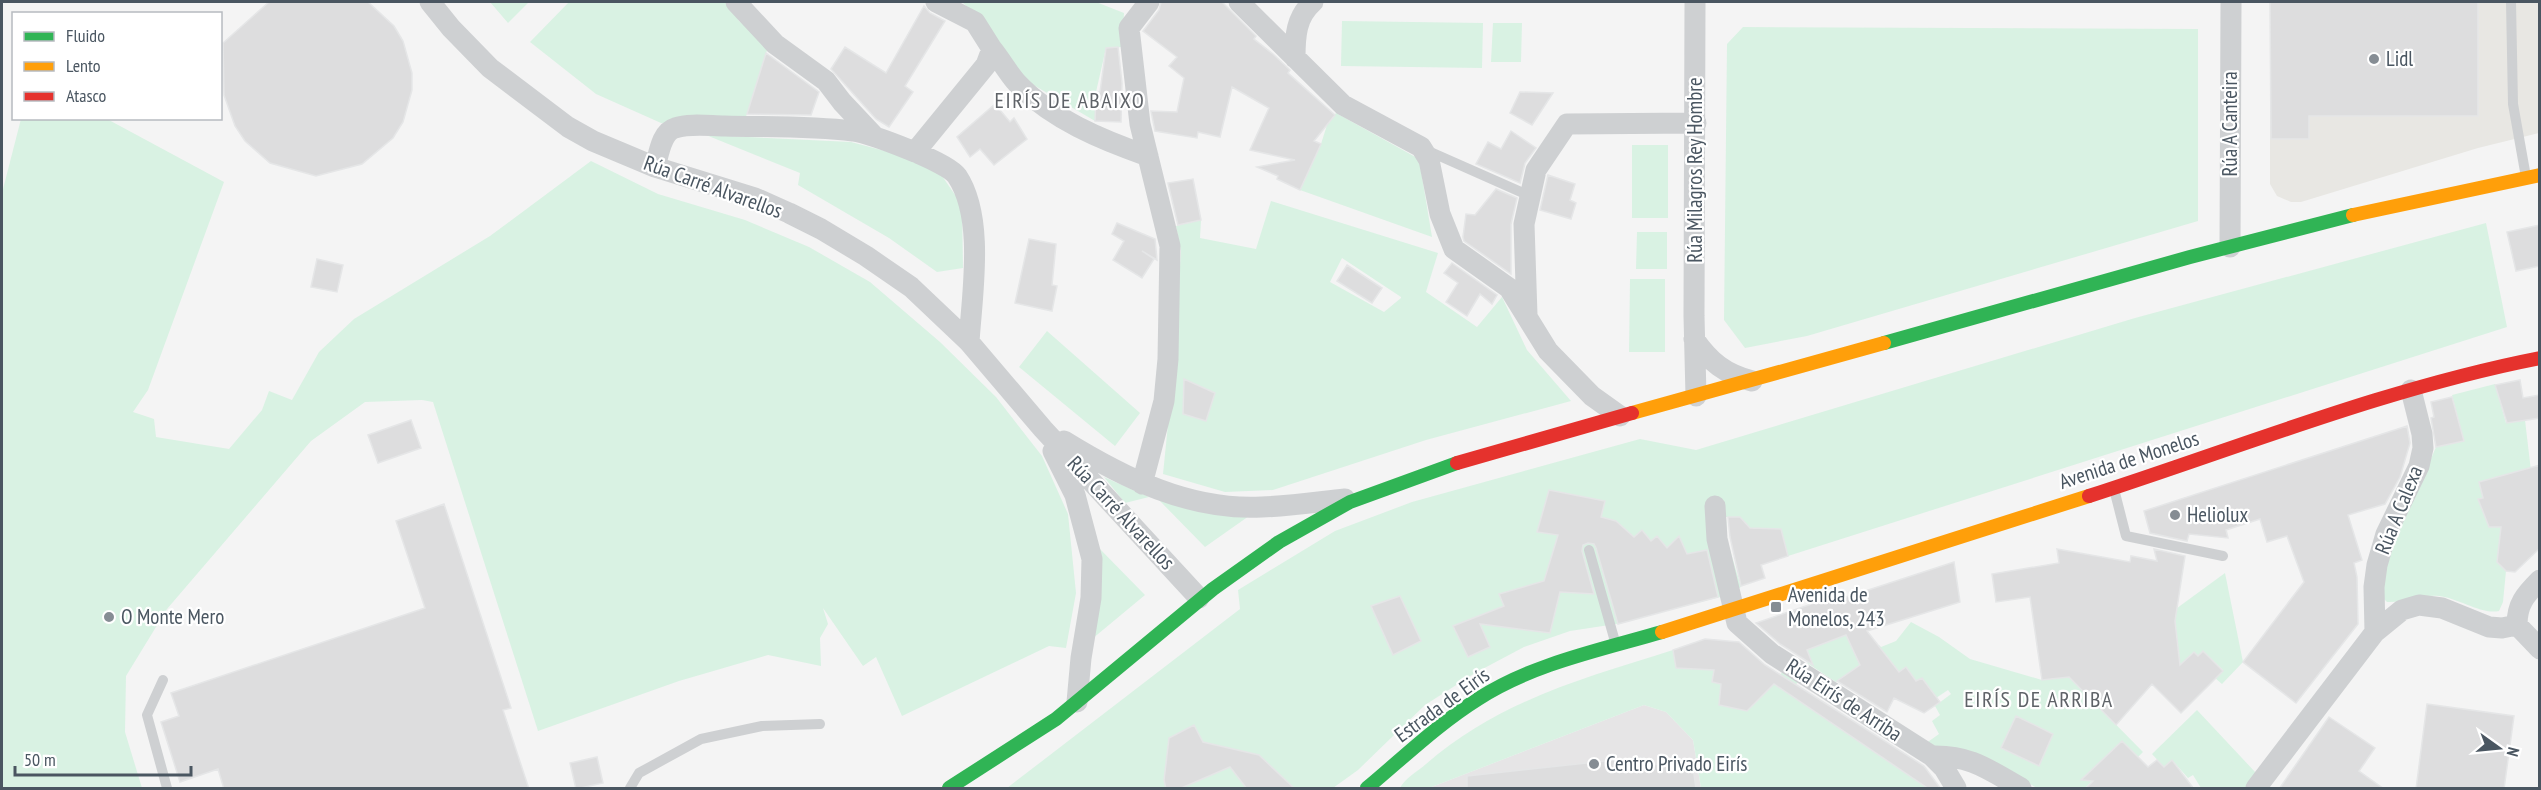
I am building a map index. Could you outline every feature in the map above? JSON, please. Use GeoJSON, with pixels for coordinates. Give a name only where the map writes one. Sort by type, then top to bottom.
{"type":"FeatureCollection","features":[{"type":"Feature","properties":{"kind":"street","name":"Rúa Carré Alvarellos"},"geometry":{"type":"LineString","coordinates":[[430,2],[451,28],[490,68],[540,108],[593,141],[655,167],[755,198],[821,229],[911,287],[969,342],[1042,429],[1199,598]]}},
{"type":"Feature","properties":{"kind":"street"},"geometry":{"type":"LineString","coordinates":[[736,2],[775,44],[826,81],[842,102],[877,139]]}},
{"type":"Feature","properties":{"kind":"street"},"geometry":{"type":"LineString","coordinates":[[936,2],[975,22],[1017,82],[1040,103],[1082,129],[1148,156]]}},
{"type":"Feature","properties":{"kind":"street"},"geometry":{"type":"LineString","coordinates":[[1142,484],[1164,401],[1168,359],[1170,246],[1140,124],[1129,27],[1149,2]]}},
{"type":"Feature","properties":{"kind":"street"},"geometry":{"type":"LineString","coordinates":[[1239,2],[1342,105],[1420,147],[1429,160],[1440,214],[1454,249],[1509,288],[1548,351],[1592,396],[1620,416]]}},
{"type":"Feature","properties":{"kind":"street"},"geometry":{"type":"LineString","coordinates":[[1295,58],[1295,37],[1299,18],[1313,2]]}},
{"type":"Feature","properties":{"kind":"street","name":"Rúa Milagros Rey Hombre"},"geometry":{"type":"LineString","coordinates":[[1695,2],[1694,339],[1696,396]]}},
{"type":"Feature","properties":{"kind":"street","name":"Rúa A Canteira"},"geometry":{"type":"LineString","coordinates":[[2230,247],[2231,2]]}},
{"type":"Feature","properties":{"kind":"street"},"geometry":{"type":"LineString","coordinates":[[915,152],[986,65],[992,49]]}},
{"type":"Feature","properties":{"kind":"street"},"geometry":{"type":"LineString","coordinates":[[1527,315],[1524,224],[1536,170],[1567,124],[1584,122],[1696,123]]}},
{"type":"Feature","properties":{"kind":"street"},"geometry":{"type":"LineString","coordinates":[[655,167],[666,134],[675,128],[696,126],[798,128],[855,132],[915,152],[956,174],[969,202],[974,238],[969,342]]}},
{"type":"Feature","properties":{"kind":"street"},"geometry":{"type":"LineString","coordinates":[[949,789],[1054,721],[1199,598],[1314,520],[1357,498],[1465,460],[2230,247],[2368,211],[2533,176]]}},
{"type":"Feature","properties":{"kind":"street"},"geometry":{"type":"LineString","coordinates":[[1694,339],[1705,356],[1720,368],[1735,376],[1753,381]]}},
{"type":"Feature","properties":{"kind":"street","name":"Avenida de Monelos"},"geometry":{"type":"LineString","coordinates":[[1734,610],[2411,390],[2504,365],[2540,358]]}},
{"type":"Feature","properties":{"kind":"street","name":"Rúa A Calexa"},"geometry":{"type":"LineString","coordinates":[[2375,632],[2374,587],[2377,565],[2386,534],[2419,466],[2423,448],[2422,434],[2411,390]]}},
{"type":"Feature","properties":{"kind":"street","name":"Rúa Carré Alvarellos"},"geometry":{"type":"LineString","coordinates":[[1042,429],[1103,465],[1142,484],[1203,502],[1261,507],[1357,498]]}},
{"type":"Feature","properties":{"kind":"street"},"geometry":{"type":"LineString","coordinates":[[1042,429],[1075,495],[1092,559],[1091,598],[1081,657],[1077,702]]}},
{"type":"Feature","properties":{"kind":"street"},"geometry":{"type":"LineString","coordinates":[[1715,506],[1718,539],[1734,610]]}},
{"type":"Feature","properties":{"kind":"street"},"geometry":{"type":"LineString","coordinates":[[2540,580],[2522,598],[2517,611],[2517,625],[2540,649]]}},
{"type":"Feature","properties":{"kind":"street"},"geometry":{"type":"LineString","coordinates":[[2256,789],[2375,632],[2402,610],[2419,605],[2442,608],[2489,627],[2502,628],[2517,625]]}},
{"type":"Feature","properties":{"kind":"street","name":"Estrada de Eirís"},"geometry":{"type":"LineString","coordinates":[[1367,789],[1445,723],[1478,699],[1515,680],[1617,645],[1734,610]]}},
{"type":"Feature","properties":{"kind":"street","name":"Rúa Eirís de Arriba"},"geometry":{"type":"LineString","coordinates":[[1734,610],[1737,622],[1772,654],[1932,756],[1944,768],[1956,789]]}},
{"type":"Feature","properties":{"kind":"street"},"geometry":{"type":"LineString","coordinates":[[1932,756],[1954,755],[1979,764],[2021,789]]}},
{"type":"Feature","properties":{"kind":"lane"},"geometry":{"type":"LineString","coordinates":[[2511,2],[2513,104],[2533,176]]}},
{"type":"Feature","properties":{"kind":"lane"},"geometry":{"type":"LineString","coordinates":[[1420,147],[1530,196]]}},
{"type":"Feature","properties":{"kind":"lane"},"geometry":{"type":"LineString","coordinates":[[2114,488],[2126,536],[2223,556]]}},
{"type":"Feature","properties":{"kind":"lane"},"geometry":{"type":"LineString","coordinates":[[1589,550],[1617,645]]}},
{"type":"Feature","properties":{"kind":"lane"},"geometry":{"type":"LineString","coordinates":[[163,680],[147,715],[167,789]]}},
{"type":"Feature","properties":{"kind":"lane"},"geometry":{"type":"LineString","coordinates":[[630,789],[639,773],[701,739],[762,726],[820,724]]}},
{"type":"Feature","properties":{"kind":"shaded area"},"geometry":{"type":"Polygon","coordinates":[[[2270,2],[2539,2],[2539,133],[2478,148],[2301,202],[2291,202],[2277,196],[2270,184],[2270,2]]]}},
{"type":"Feature","properties":{"kind":"shaded area","name":"Centro Privado Eirís"},"geometry":{"type":"Polygon","coordinates":[[[1644,705],[1666,712],[1693,740],[1701,788],[1429,788],[1644,705]]]}},
{"type":"Feature","properties":{"kind":"green space"},"geometry":{"type":"Polygon","coordinates":[[[490,2],[529,2],[508,23],[490,2]]]}},
{"type":"Feature","properties":{"kind":"green space"},"geometry":{"type":"Polygon","coordinates":[[[569,2],[729,2],[739,21],[769,44],[745,120],[661,123],[596,94],[530,42],[569,2]]]}},
{"type":"Feature","properties":{"kind":"green space"},"geometry":{"type":"Polygon","coordinates":[[[962,2],[1096,2],[1124,13],[1122,47],[1106,48],[1096,92],[1095,121],[1025,80],[981,19],[962,2]]]}},
{"type":"Feature","properties":{"kind":"green space"},"geometry":{"type":"Polygon","coordinates":[[[1342,21],[1483,23],[1482,68],[1341,66],[1342,21]]]}},
{"type":"Feature","properties":{"kind":"green space"},"geometry":{"type":"Polygon","coordinates":[[[1493,23],[1522,23],[1521,62],[1491,62],[1493,23]]]}},
{"type":"Feature","properties":{"kind":"green space"},"geometry":{"type":"Polygon","coordinates":[[[1743,27],[2198,29],[2198,221],[1807,336],[1745,348],[1724,320],[1727,44],[1743,27]]]}},
{"type":"Feature","properties":{"kind":"green space"},"geometry":{"type":"Polygon","coordinates":[[[1336,113],[1419,159],[1432,237],[1300,190],[1327,125],[1336,113]]]}},
{"type":"Feature","properties":{"kind":"green space"},"geometry":{"type":"Polygon","coordinates":[[[21,120],[109,120],[224,182],[148,390],[133,412],[154,419],[156,437],[229,449],[262,410],[269,391],[292,400],[319,352],[354,319],[490,236],[591,161],[658,194],[745,220],[809,247],[870,282],[940,342],[996,397],[1042,456],[1068,514],[1076,593],[1066,648],[1049,646],[902,716],[876,657],[863,666],[823,608],[828,624],[820,638],[821,666],[768,655],[679,681],[538,731],[433,402],[422,400],[365,402],[311,441],[167,609],[126,676],[125,732],[142,788],[2,788],[2,193],[21,120]]]}},
{"type":"Feature","properties":{"kind":"green space"},"geometry":{"type":"Polygon","coordinates":[[[706,135],[851,142],[904,156],[940,173],[962,205],[963,268],[937,272],[889,238],[798,185],[800,173],[706,135]]]}},
{"type":"Feature","properties":{"kind":"green space"},"geometry":{"type":"Polygon","coordinates":[[[1632,145],[1668,145],[1668,218],[1632,218],[1632,145]]]}},
{"type":"Feature","properties":{"kind":"green space"},"geometry":{"type":"Polygon","coordinates":[[[1271,201],[1438,253],[1426,292],[1477,327],[1502,297],[1527,350],[1571,401],[1426,440],[1273,490],[1225,492],[1163,474],[1173,375],[1181,251],[1176,226],[1201,220],[1200,238],[1256,249],[1271,201]],[[1342,258],[1330,282],[1384,312],[1401,297],[1342,258]]]}},
{"type":"Feature","properties":{"kind":"green space"},"geometry":{"type":"Polygon","coordinates":[[[2486,223],[2507,327],[1788,556],[1781,529],[1750,528],[1740,517],[1726,517],[1727,540],[1741,587],[1724,596],[1616,624],[1570,631],[1524,647],[1475,673],[1425,705],[1358,770],[1333,788],[1007,788],[1240,609],[1238,590],[1335,531],[1412,502],[1640,439],[1696,450],[2135,318],[2486,223]]]}},
{"type":"Feature","properties":{"kind":"green space"},"geometry":{"type":"Polygon","coordinates":[[[1637,232],[1667,232],[1667,269],[1636,269],[1637,232]]]}},
{"type":"Feature","properties":{"kind":"green space"},"geometry":{"type":"Polygon","coordinates":[[[1630,279],[1665,279],[1665,352],[1629,352],[1630,279]]]}},
{"type":"Feature","properties":{"kind":"green space"},"geometry":{"type":"Polygon","coordinates":[[[1047,331],[1140,413],[1115,446],[1019,367],[1047,331]]]}},
{"type":"Feature","properties":{"kind":"green space"},"geometry":{"type":"Polygon","coordinates":[[[2495,384],[2506,423],[2525,420],[2531,471],[2500,537],[2497,562],[2506,571],[2503,602],[2499,611],[2485,611],[2439,596],[2387,602],[2383,598],[2384,579],[2394,541],[2436,447],[2464,441],[2452,395],[2495,384]]]}},
{"type":"Feature","properties":{"kind":"green space"},"geometry":{"type":"Polygon","coordinates":[[[1104,477],[1149,497],[1125,503],[1104,477]]]}},
{"type":"Feature","properties":{"kind":"green space"},"geometry":{"type":"Polygon","coordinates":[[[1159,500],[1249,516],[1205,547],[1159,500]]]}},
{"type":"Feature","properties":{"kind":"green space"},"geometry":{"type":"Polygon","coordinates":[[[1097,546],[1145,595],[1092,639],[1097,546]]]}},
{"type":"Feature","properties":{"kind":"green space"},"geometry":{"type":"Polygon","coordinates":[[[2225,573],[2243,662],[2222,684],[2215,678],[2223,670],[2203,651],[2198,656],[2194,652],[2173,674],[2173,611],[2225,573]]]}},
{"type":"Feature","properties":{"kind":"green space"},"geometry":{"type":"Polygon","coordinates":[[[1911,622],[1939,637],[1970,659],[2042,680],[2069,677],[2143,752],[2138,757],[2122,741],[2108,754],[2110,763],[2085,788],[2037,788],[1986,759],[1925,744],[1939,734],[1932,721],[1940,715],[1935,706],[1951,694],[1948,690],[1936,698],[1922,678],[1916,682],[1906,667],[1899,672],[1886,655],[1865,668],[1862,664],[1836,682],[1807,663],[1811,660],[1806,648],[1846,635],[1857,658],[1879,645],[1881,647],[1896,641],[1911,622]]]}},
{"type":"Feature","properties":{"kind":"green space"},"geometry":{"type":"Polygon","coordinates":[[[1673,650],[1714,670],[1712,682],[1721,684],[1719,704],[1746,711],[1771,687],[1784,670],[1800,679],[1789,694],[1929,788],[1701,788],[1693,740],[1666,712],[1644,705],[1429,788],[1400,788],[1408,778],[1454,742],[1513,707],[1574,682],[1673,650]]]}},
{"type":"Feature","properties":{"kind":"green space"},"geometry":{"type":"Polygon","coordinates":[[[2197,710],[2256,773],[2245,788],[2201,788],[2193,775],[2188,778],[2172,760],[2164,767],[2152,754],[2197,710]]]}},
{"type":"Feature","properties":{"kind":"building"},"geometry":{"type":"Polygon","coordinates":[[[269,2],[368,2],[394,26],[403,41],[412,73],[412,90],[403,122],[393,138],[362,164],[316,176],[270,163],[245,141],[235,126],[224,95],[223,43],[269,2]]]}},
{"type":"Feature","properties":{"kind":"building"},"geometry":{"type":"Polygon","coordinates":[[[1161,2],[1222,2],[1256,36],[1254,39],[1290,70],[1288,73],[1335,115],[1314,141],[1321,144],[1300,190],[1277,179],[1278,176],[1257,167],[1295,160],[1250,150],[1269,108],[1232,87],[1220,137],[1198,132],[1197,138],[1155,131],[1151,111],[1177,112],[1184,78],[1169,66],[1177,57],[1143,31],[1159,10],[1161,2]]]}},
{"type":"Feature","properties":{"kind":"building","name":"Lidl"},"geometry":{"type":"Polygon","coordinates":[[[2270,2],[2478,2],[2478,116],[2309,116],[2309,139],[2271,139],[2270,2]]]}},
{"type":"Feature","properties":{"kind":"building"},"geometry":{"type":"Polygon","coordinates":[[[924,6],[930,13],[945,21],[905,86],[913,92],[889,127],[876,119],[831,69],[845,47],[886,73],[924,6]]]}},
{"type":"Feature","properties":{"kind":"building"},"geometry":{"type":"Polygon","coordinates":[[[1118,47],[1122,83],[1121,122],[1095,121],[1096,92],[1100,92],[1106,48],[1118,47]]]}},
{"type":"Feature","properties":{"kind":"building"},"geometry":{"type":"Polygon","coordinates":[[[766,53],[819,92],[811,115],[747,114],[766,53]]]}},
{"type":"Feature","properties":{"kind":"building"},"geometry":{"type":"Polygon","coordinates":[[[1520,92],[1553,93],[1532,125],[1510,113],[1520,92]]]}},
{"type":"Feature","properties":{"kind":"building"},"geometry":{"type":"Polygon","coordinates":[[[995,104],[1010,122],[1014,118],[1027,139],[994,165],[980,149],[970,157],[957,137],[995,104]]]}},
{"type":"Feature","properties":{"kind":"building"},"geometry":{"type":"Polygon","coordinates":[[[1511,131],[1536,148],[1525,163],[1520,183],[1476,164],[1488,142],[1501,149],[1511,131]]]}},
{"type":"Feature","properties":{"kind":"building"},"geometry":{"type":"Polygon","coordinates":[[[1548,175],[1575,184],[1570,200],[1576,203],[1571,219],[1540,210],[1548,175]]]}},
{"type":"Feature","properties":{"kind":"building"},"geometry":{"type":"Polygon","coordinates":[[[1193,179],[1201,220],[1178,225],[1168,183],[1193,179]]]}},
{"type":"Feature","properties":{"kind":"building"},"geometry":{"type":"Polygon","coordinates":[[[1496,189],[1517,198],[1511,224],[1511,274],[1464,241],[1463,237],[1466,214],[1475,215],[1496,189]]]}},
{"type":"Feature","properties":{"kind":"building"},"geometry":{"type":"Polygon","coordinates":[[[1117,223],[1155,239],[1157,260],[1142,251],[1154,259],[1142,278],[1113,260],[1124,241],[1112,234],[1117,223]]]}},
{"type":"Feature","properties":{"kind":"building"},"geometry":{"type":"Polygon","coordinates":[[[2540,225],[2540,266],[2516,271],[2507,232],[2540,225]]]}},
{"type":"Feature","properties":{"kind":"building"},"geometry":{"type":"Polygon","coordinates":[[[1029,239],[1056,244],[1052,285],[1057,286],[1052,311],[1015,303],[1029,239]]]}},
{"type":"Feature","properties":{"kind":"building"},"geometry":{"type":"Polygon","coordinates":[[[317,259],[343,265],[337,292],[311,287],[317,259]]]}},
{"type":"Feature","properties":{"kind":"building"},"geometry":{"type":"Polygon","coordinates":[[[1452,263],[1497,295],[1492,304],[1480,294],[1467,316],[1446,302],[1458,283],[1444,273],[1452,263]]]}},
{"type":"Feature","properties":{"kind":"building"},"geometry":{"type":"Polygon","coordinates":[[[1347,265],[1382,288],[1372,303],[1337,281],[1347,265]]]}},
{"type":"Feature","properties":{"kind":"building"},"geometry":{"type":"Polygon","coordinates":[[[1184,379],[1215,393],[1206,421],[1183,414],[1184,379]]]}},
{"type":"Feature","properties":{"kind":"building"},"geometry":{"type":"Polygon","coordinates":[[[2520,380],[2523,398],[2540,395],[2540,418],[2507,423],[2495,385],[2520,380]]]}},
{"type":"Feature","properties":{"kind":"building"},"geometry":{"type":"Polygon","coordinates":[[[2452,397],[2464,441],[2436,447],[2431,402],[2452,397]]]}},
{"type":"Feature","properties":{"kind":"building"},"geometry":{"type":"Polygon","coordinates":[[[411,420],[421,448],[378,463],[368,435],[411,420]]]}},
{"type":"Feature","properties":{"kind":"building"},"geometry":{"type":"Polygon","coordinates":[[[2407,426],[2410,443],[2400,477],[2385,504],[2348,515],[2362,560],[2354,563],[2357,577],[2358,624],[2296,703],[2243,662],[2304,582],[2287,536],[2267,542],[2260,519],[2226,530],[2228,538],[2189,534],[2187,541],[2150,533],[2144,511],[2407,426]]]}},
{"type":"Feature","properties":{"kind":"building"},"geometry":{"type":"Polygon","coordinates":[[[2540,465],[2540,548],[2515,572],[2506,571],[2497,562],[2501,527],[2489,527],[2478,499],[2483,498],[2479,482],[2540,465]]]}},
{"type":"Feature","properties":{"kind":"building"},"geometry":{"type":"Polygon","coordinates":[[[1549,490],[1605,501],[1601,517],[1616,521],[1634,537],[1642,530],[1651,541],[1657,536],[1667,548],[1679,536],[1687,554],[1707,550],[1718,597],[1618,624],[1596,548],[1594,544],[1588,543],[1583,545],[1582,551],[1594,594],[1560,592],[1550,633],[1480,624],[1490,647],[1468,657],[1453,626],[1504,606],[1499,594],[1544,581],[1558,535],[1537,532],[1549,490]]]}},
{"type":"Feature","properties":{"kind":"building"},"geometry":{"type":"Polygon","coordinates":[[[444,504],[511,708],[503,710],[529,789],[224,789],[218,769],[180,782],[161,722],[179,716],[171,693],[425,608],[396,521],[444,504]]]}},
{"type":"Feature","properties":{"kind":"building"},"geometry":{"type":"Polygon","coordinates":[[[1728,517],[1740,517],[1750,528],[1781,529],[1788,556],[1761,565],[1765,578],[1741,586],[1728,517]]]}},
{"type":"Feature","properties":{"kind":"building"},"geometry":{"type":"Polygon","coordinates":[[[2057,549],[2130,562],[2131,556],[2157,561],[2154,549],[2185,556],[2175,621],[2180,665],[2194,652],[2198,656],[2203,651],[2223,671],[2181,713],[2152,684],[2116,725],[2069,677],[2042,680],[2030,597],[1996,602],[1992,574],[2059,563],[2057,549]]]}},
{"type":"Feature","properties":{"kind":"building"},"geometry":{"type":"Polygon","coordinates":[[[1954,562],[1960,602],[1867,631],[1899,672],[1906,667],[1916,681],[1922,678],[1940,702],[1924,713],[1894,698],[1887,712],[1837,681],[1860,665],[1846,635],[1807,650],[1813,665],[1780,644],[1756,623],[1829,598],[1831,601],[1853,595],[1954,562]]]}},
{"type":"Feature","properties":{"kind":"building"},"geometry":{"type":"Polygon","coordinates":[[[1400,596],[1421,641],[1393,655],[1371,606],[1400,596]]]}},
{"type":"Feature","properties":{"kind":"building"},"geometry":{"type":"Polygon","coordinates":[[[1705,639],[1739,642],[1765,665],[1924,766],[1941,789],[1929,789],[1774,684],[1747,711],[1719,705],[1721,684],[1712,682],[1714,670],[1676,668],[1673,650],[1705,639]]]}},
{"type":"Feature","properties":{"kind":"building"},"geometry":{"type":"Polygon","coordinates":[[[2427,704],[2514,716],[2504,789],[2416,789],[2427,704]]]}},
{"type":"Feature","properties":{"kind":"building"},"geometry":{"type":"Polygon","coordinates":[[[2016,716],[2053,734],[2039,766],[2001,748],[2016,716]]]}},
{"type":"Feature","properties":{"kind":"building"},"geometry":{"type":"Polygon","coordinates":[[[2329,717],[2375,748],[2359,771],[2384,789],[2279,789],[2329,717]]]}},
{"type":"Feature","properties":{"kind":"building"},"geometry":{"type":"Polygon","coordinates":[[[1194,725],[1203,742],[1259,755],[1295,789],[1247,789],[1230,767],[1179,789],[1166,789],[1164,780],[1169,738],[1194,725]]]}},
{"type":"Feature","properties":{"kind":"building"},"geometry":{"type":"Polygon","coordinates":[[[2122,741],[2148,767],[2157,760],[2164,767],[2172,760],[2194,789],[2085,789],[2093,781],[2081,780],[2122,741]]]}},
{"type":"Feature","properties":{"kind":"building"},"geometry":{"type":"Polygon","coordinates":[[[597,757],[603,783],[576,789],[570,763],[597,757]]]}},
{"type":"Feature","properties":{"kind":"building"},"geometry":{"type":"Polygon","coordinates":[[[1642,757],[1643,766],[1692,760],[1696,789],[1467,789],[1467,776],[1642,757]]]}},
{"type":"Feature","properties":{"kind":"traffic: fast"},"geometry":{"type":"LineString","coordinates":[[1884,343],[2190,257],[2353,215]]}},
{"type":"Feature","properties":{"kind":"traffic: fast"},"geometry":{"type":"LineString","coordinates":[[949,788],[1056,719],[1213,589],[1279,542],[1350,502],[1457,463]]}},
{"type":"Feature","properties":{"kind":"traffic: fast"},"geometry":{"type":"LineString","coordinates":[[1367,788],[1449,719],[1499,687],[1567,659],[1662,632]]}},
{"type":"Feature","properties":{"kind":"traffic: slow"},"geometry":{"type":"LineString","coordinates":[[2353,215],[2540,175]]}},
{"type":"Feature","properties":{"kind":"traffic: slow"},"geometry":{"type":"LineString","coordinates":[[1632,413],[1884,343]]}},
{"type":"Feature","properties":{"kind":"traffic: slow"},"geometry":{"type":"LineString","coordinates":[[1662,632],[2089,496]]}},
{"type":"Feature","properties":{"kind":"traffic: jam"},"geometry":{"type":"LineString","coordinates":[[2089,496],[2369,402],[2426,385],[2540,358]]}},
{"type":"Feature","properties":{"kind":"traffic: jam"},"geometry":{"type":"LineString","coordinates":[[1457,463],[1632,413]]}},
{"type":"Feature","properties":{"kind":"place","name":"Lidl"},"geometry":{"type":"Point","coordinates":[2374,59]}},
{"type":"Feature","properties":{"kind":"place","name":"Heliolux"},"geometry":{"type":"Point","coordinates":[2175,515]}},
{"type":"Feature","properties":{"kind":"place","name":"Avenida de Monelos, 243"},"geometry":{"type":"Point","coordinates":[1776,607]}},
{"type":"Feature","properties":{"kind":"place","name":"O Monte Mero"},"geometry":{"type":"Point","coordinates":[109,617]}},
{"type":"Feature","properties":{"kind":"place","name":"Centro Privado Eirís"},"geometry":{"type":"Point","coordinates":[1594,764]}},
{"type":"Feature","properties":{"kind":"district","name":"EIRÍS DE ABAIXO"},"geometry":{"type":"Point","coordinates":[1070,100]}},
{"type":"Feature","properties":{"kind":"district","name":"EIRÍS DE ARRIBA"},"geometry":{"type":"Point","coordinates":[2039,699]}}]}
